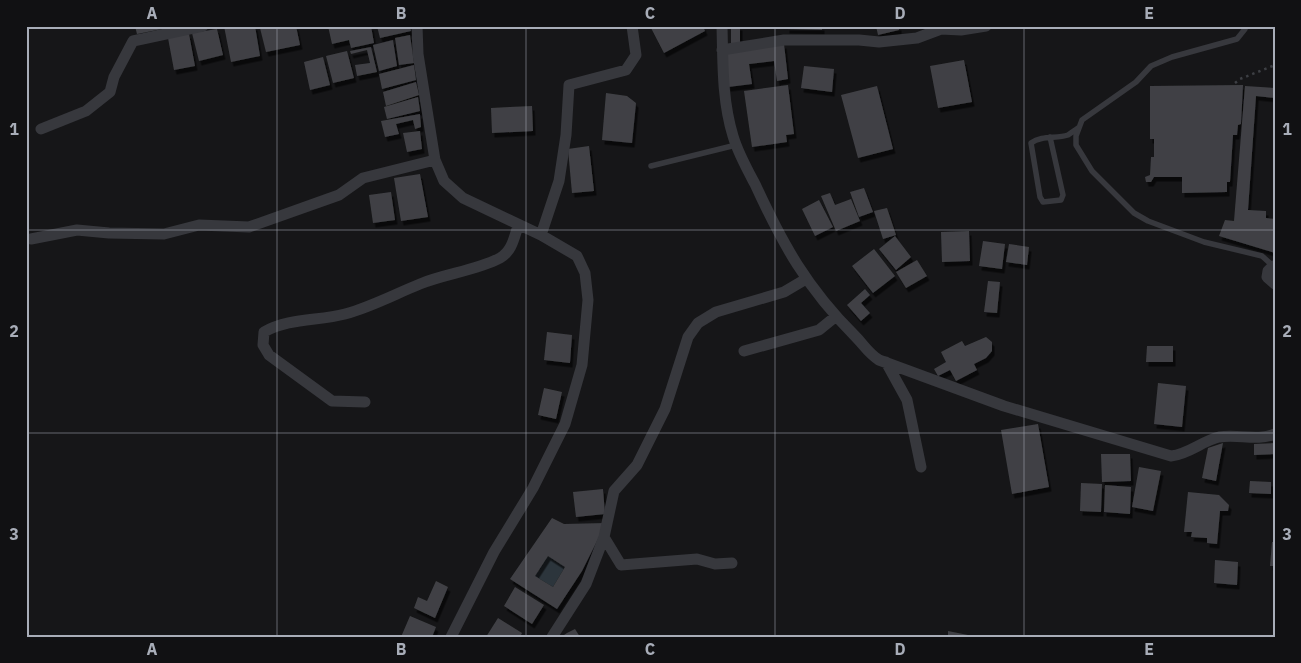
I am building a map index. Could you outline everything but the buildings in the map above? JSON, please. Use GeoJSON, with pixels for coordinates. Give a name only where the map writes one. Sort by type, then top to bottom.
{"type":"FeatureCollection","features":[{"type":"Feature","properties":{"kind":"street"},"geometry":{"type":"LineString","coordinates":[[41,129],[86,111],[110,92],[114,77],[133,41],[182,28],[203,26]]}},
{"type":"Feature","properties":{"kind":"street"},"geometry":{"type":"LineString","coordinates":[[417,26],[418,54],[435,160],[444,181],[456,194],[569,250],[582,264],[588,300],[582,365],[573,400],[557,442],[533,488],[494,552],[451,637]]}},
{"type":"Feature","properties":{"kind":"street"},"geometry":{"type":"LineString","coordinates":[[541,235],[559,181],[566,134],[570,85],[626,70],[636,55],[632,26]]}},
{"type":"Feature","properties":{"kind":"street"},"geometry":{"type":"LineString","coordinates":[[722,26],[723,87],[736,145],[794,262],[835,316],[858,338],[869,354],[1004,406],[1171,456],[1186,453],[1221,437],[1267,437],[1275,434]]}},
{"type":"Feature","properties":{"kind":"street"},"geometry":{"type":"LineString","coordinates":[[722,50],[784,40],[859,40],[879,42],[917,38],[941,29],[961,30],[986,26]]}},
{"type":"Feature","properties":{"kind":"street"},"geometry":{"type":"LineString","coordinates":[[31,238],[77,230],[109,233],[164,234],[199,226],[248,227],[339,195],[363,178],[435,160]]}},
{"type":"Feature","properties":{"kind":"street"},"geometry":{"type":"LineString","coordinates":[[365,402],[332,401],[269,354],[262,345],[264,332],[273,327],[300,321],[345,314],[420,284],[500,258],[512,246],[518,226]]}},
{"type":"Feature","properties":{"kind":"street"},"geometry":{"type":"LineString","coordinates":[[1274,266],[1268,271],[1267,277],[1275,284]]}},
{"type":"Feature","properties":{"kind":"street"},"geometry":{"type":"LineString","coordinates":[[552,637],[586,584],[604,537],[614,492],[637,465],[665,409],[688,337],[698,323],[716,312],[784,292],[806,279]]}},
{"type":"Feature","properties":{"kind":"street"},"geometry":{"type":"LineString","coordinates":[[744,351],[819,330],[835,316]]}},
{"type":"Feature","properties":{"kind":"street"},"geometry":{"type":"LineString","coordinates":[[886,362],[907,400],[921,467]]}},
{"type":"Feature","properties":{"kind":"street"},"geometry":{"type":"LineString","coordinates":[[604,537],[621,565],[697,559],[715,564],[732,563]]}},
{"type":"Feature","properties":{"kind":"lane"},"geometry":{"type":"LineString","coordinates":[[1242,26],[1245,29],[1237,39],[1159,62],[1136,82],[1082,120],[1078,128],[1076,145],[1079,153],[1099,178],[1134,213],[1148,221],[1204,242],[1262,256],[1274,266]]}},
{"type":"Feature","properties":{"kind":"lane"},"geometry":{"type":"LineString","coordinates":[[1050,137],[1063,195],[1061,200],[1043,202],[1040,197],[1031,143],[1036,139],[1050,137],[1068,135],[1078,128]]}},
{"type":"Feature","properties":{"kind":"lane"},"geometry":{"type":"LineString","coordinates":[[651,166],[736,145]]}},
{"type":"Feature","properties":{"kind":"path"},"geometry":{"type":"LineString","coordinates":[[1235,83],[1240,78],[1275,65]]}},
{"type":"Feature","properties":{"kind":"shaded area"},"geometry":{"type":"Polygon","coordinates":[[[548,556],[565,567],[553,587],[535,576],[548,556]]]}}]}
